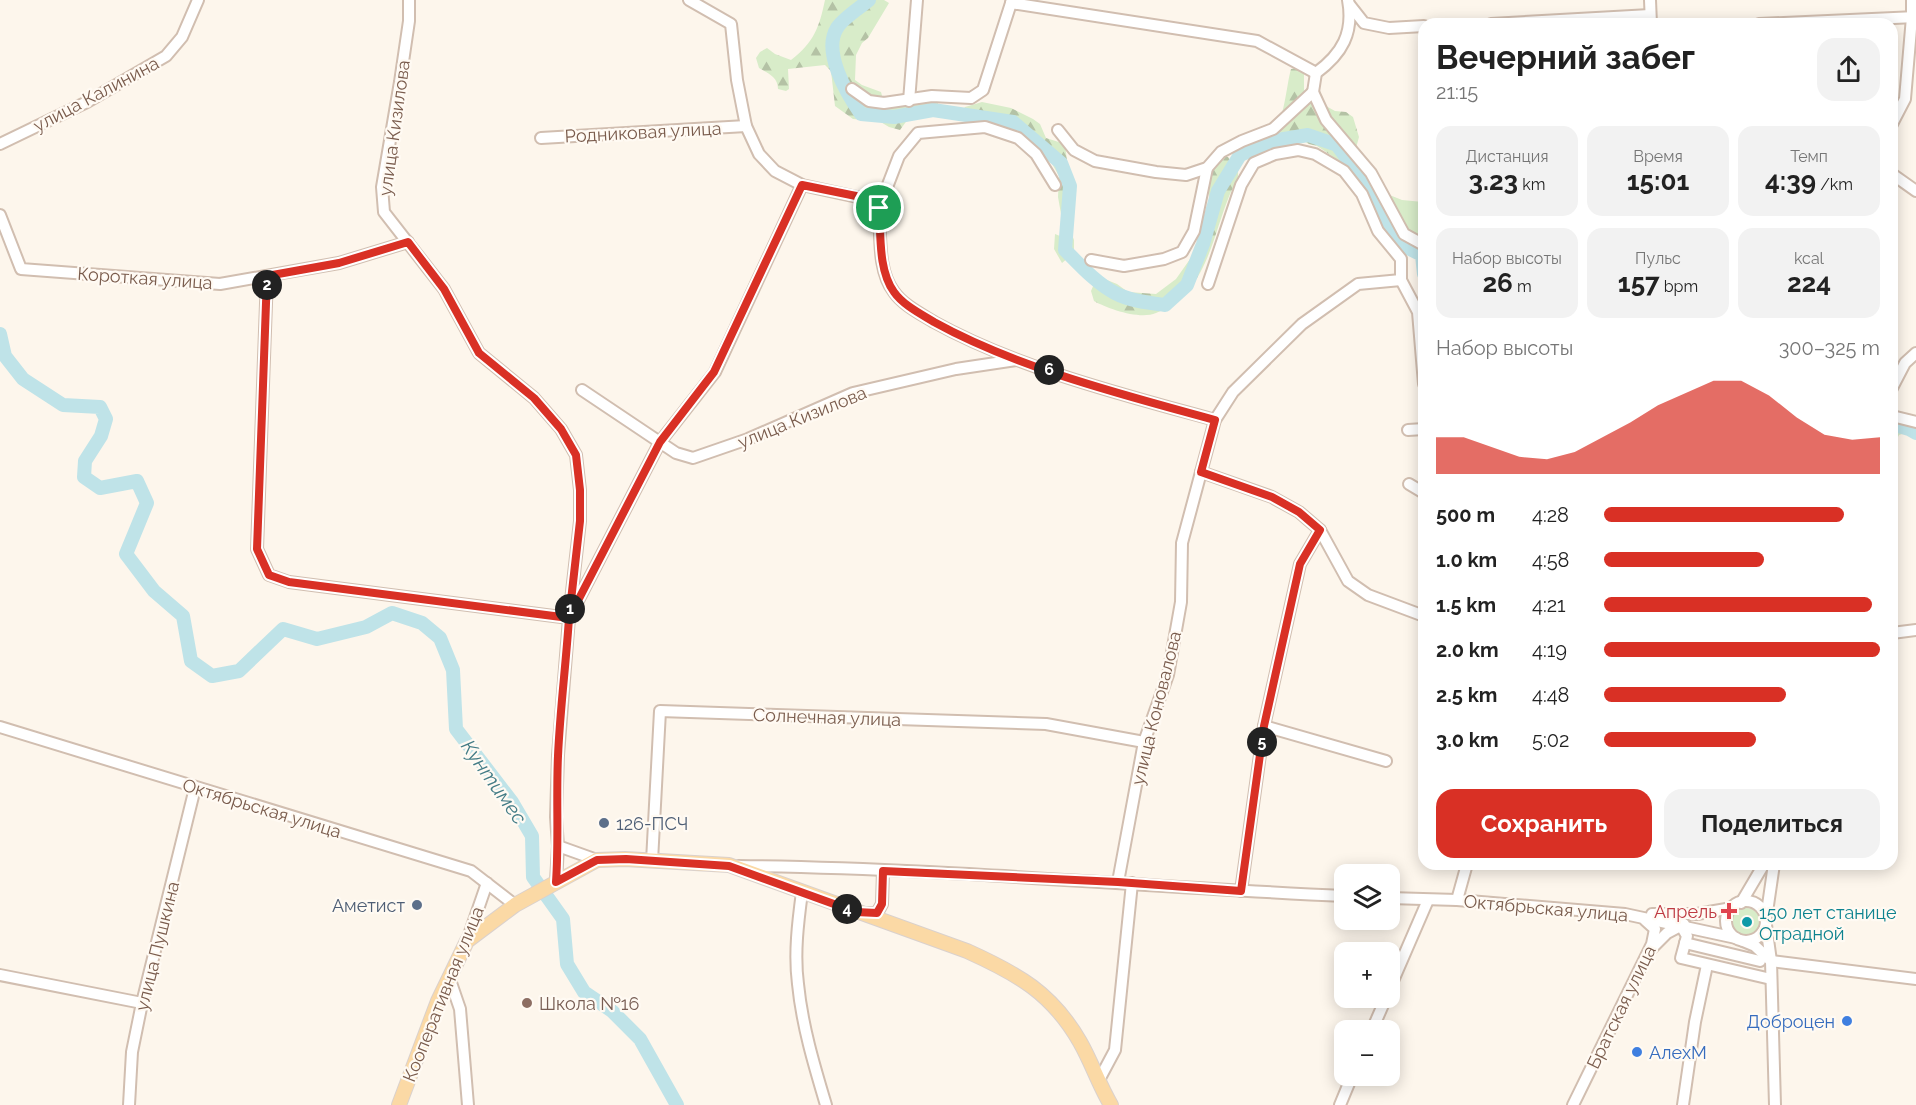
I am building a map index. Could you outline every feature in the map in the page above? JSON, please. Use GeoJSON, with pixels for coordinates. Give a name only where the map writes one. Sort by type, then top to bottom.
{"type":"FeatureCollection","features":[{"type":"Feature","properties":{"kind":"main road"},"geometry":{"type":"LineString","coordinates":[[467,941],[515,905],[597,860],[729,866],[906,929],[991,962],[1017,975],[1046,996],[1063,1016],[1080,1043],[1110,1104]]}},
{"type":"Feature","properties":{"kind":"main road","name":"Кооперативная улица"},"geometry":{"type":"LineString","coordinates":[[399,1105],[449,977],[467,941]]}},
{"type":"Feature","properties":{"kind":"street","name":"улица Калинина"},"geometry":{"type":"LineString","coordinates":[[0,144],[87,102],[166,56],[182,37],[198,0]]}},
{"type":"Feature","properties":{"kind":"street","name":"улица Кизилова"},"geometry":{"type":"LineString","coordinates":[[409,0],[409,21],[382,187],[384,212],[444,289],[479,353],[534,398],[561,429],[576,455],[580,490],[580,521],[569,618],[558,755],[556,882]]}},
{"type":"Feature","properties":{"kind":"street"},"geometry":{"type":"LineString","coordinates":[[689,0],[731,24],[737,80],[746,126],[759,154],[775,171],[802,185],[856,196],[879,208]]}},
{"type":"Feature","properties":{"kind":"street"},"geometry":{"type":"LineString","coordinates":[[909,101],[917,0]]}},
{"type":"Feature","properties":{"kind":"street"},"geometry":{"type":"LineString","coordinates":[[1650,0],[1651,18]]}},
{"type":"Feature","properties":{"kind":"street"},"geometry":{"type":"LineString","coordinates":[[1898,115],[1910,97],[1914,17],[1912,0]]}},
{"type":"Feature","properties":{"kind":"street"},"geometry":{"type":"LineString","coordinates":[[852,89],[869,101],[884,103],[932,96],[971,98],[983,90],[1011,2],[1257,41],[1316,73]]}},
{"type":"Feature","properties":{"kind":"street"},"geometry":{"type":"LineString","coordinates":[[1091,260],[1124,266],[1164,259],[1182,252],[1194,231],[1207,168],[1221,152],[1273,129],[1312,92],[1316,73],[1330,62],[1343,45],[1350,28],[1349,2]]}},
{"type":"Feature","properties":{"kind":"street"},"geometry":{"type":"LineString","coordinates":[[1349,2],[1364,23],[1389,27],[1418,26]]}},
{"type":"Feature","properties":{"kind":"street"},"geometry":{"type":"LineString","coordinates":[[1892,18],[1914,17]]}},
{"type":"Feature","properties":{"kind":"street"},"geometry":{"type":"LineString","coordinates":[[1312,92],[1326,120],[1371,173],[1404,234],[1418,242]]}},
{"type":"Feature","properties":{"kind":"street","name":"Родниковая улица"},"geometry":{"type":"LineString","coordinates":[[541,138],[746,126]]}},
{"type":"Feature","properties":{"kind":"street"},"geometry":{"type":"LineString","coordinates":[[1055,185],[1036,154],[1018,138],[985,127],[918,133],[899,156],[879,208],[885,276],[895,294],[918,313],[956,334],[1018,360],[1126,395],[1215,420]]}},
{"type":"Feature","properties":{"kind":"street"},"geometry":{"type":"LineString","coordinates":[[1058,130],[1074,150],[1095,161],[1186,175],[1207,168]]}},
{"type":"Feature","properties":{"kind":"street"},"geometry":{"type":"LineString","coordinates":[[1208,285],[1241,185],[1254,163],[1275,154],[1298,150],[1315,154],[1344,171],[1362,194],[1378,231],[1401,259],[1401,280],[1418,312]]}},
{"type":"Feature","properties":{"kind":"street"},"geometry":{"type":"LineString","coordinates":[[1898,178],[1916,191]]}},
{"type":"Feature","properties":{"kind":"street","name":"улица Кизилова"},"geometry":{"type":"LineString","coordinates":[[569,618],[660,442],[714,372],[802,185]]}},
{"type":"Feature","properties":{"kind":"street","name":"Короткая улица"},"geometry":{"type":"LineString","coordinates":[[0,215],[21,269],[220,284],[339,263],[408,242]]}},
{"type":"Feature","properties":{"kind":"street"},"geometry":{"type":"LineString","coordinates":[[267,276],[257,549],[269,575],[289,582],[569,618]]}},
{"type":"Feature","properties":{"kind":"street","name":"улица Коновалова"},"geometry":{"type":"LineString","coordinates":[[1118,882],[1144,742],[1168,675],[1181,602],[1182,543],[1215,420],[1233,393],[1302,324],[1358,284],[1401,280]]}},
{"type":"Feature","properties":{"kind":"street"},"geometry":{"type":"LineString","coordinates":[[1898,376],[1905,363],[1916,353]]}},
{"type":"Feature","properties":{"kind":"street","name":"улица Кизилова"},"geometry":{"type":"LineString","coordinates":[[582,390],[676,453],[693,458],[748,439],[853,393],[956,369],[1018,360]]}},
{"type":"Feature","properties":{"kind":"street"},"geometry":{"type":"LineString","coordinates":[[1898,418],[1916,422]]}},
{"type":"Feature","properties":{"kind":"street"},"geometry":{"type":"LineString","coordinates":[[1408,430],[1418,429]]}},
{"type":"Feature","properties":{"kind":"street"},"geometry":{"type":"LineString","coordinates":[[1201,472],[1272,497],[1299,512],[1320,530],[1348,581],[1368,595],[1418,614]]}},
{"type":"Feature","properties":{"kind":"street"},"geometry":{"type":"LineString","coordinates":[[1409,484],[1418,489]]}},
{"type":"Feature","properties":{"kind":"street"},"geometry":{"type":"LineString","coordinates":[[1241,891],[1264,726],[1300,564],[1320,530]]}},
{"type":"Feature","properties":{"kind":"street"},"geometry":{"type":"LineString","coordinates":[[1898,632],[1916,630]]}},
{"type":"Feature","properties":{"kind":"street","name":"Солнечная улица"},"geometry":{"type":"LineString","coordinates":[[652,861],[660,711],[1046,724],[1144,742]]}},
{"type":"Feature","properties":{"kind":"street"},"geometry":{"type":"LineString","coordinates":[[1264,726],[1386,761]]}},
{"type":"Feature","properties":{"kind":"street","name":"Октябрьская улица"},"geometry":{"type":"LineString","coordinates":[[0,728],[471,872],[515,905]]}},
{"type":"Feature","properties":{"kind":"street","name":"улица Пушкина"},"geometry":{"type":"LineString","coordinates":[[129,1105],[132,1052],[142,1003],[195,788]]}},
{"type":"Feature","properties":{"kind":"street"},"geometry":{"type":"LineString","coordinates":[[558,846],[597,860]]}},
{"type":"Feature","properties":{"kind":"street"},"geometry":{"type":"LineString","coordinates":[[729,866],[800,866],[1334,896]]}},
{"type":"Feature","properties":{"kind":"street"},"geometry":{"type":"LineString","coordinates":[[800,866],[792,876],[798,891],[797,982],[806,1034],[825,1105]]}},
{"type":"Feature","properties":{"kind":"street"},"geometry":{"type":"LineString","coordinates":[[1456,900],[1465,870]]}},
{"type":"Feature","properties":{"kind":"street"},"geometry":{"type":"LineString","coordinates":[[1760,870],[1727,917],[1727,923],[1728,929],[1739,940],[1755,946],[1766,961]]}},
{"type":"Feature","properties":{"kind":"street"},"geometry":{"type":"LineString","coordinates":[[1773,870],[1766,922],[1766,961],[1771,979],[1775,1105]]}},
{"type":"Feature","properties":{"kind":"street"},"geometry":{"type":"LineString","coordinates":[[883,871],[882,904],[886,913],[906,929]]}},
{"type":"Feature","properties":{"kind":"street","name":"Кооперативная улица"},"geometry":{"type":"LineString","coordinates":[[467,941],[487,883]]}},
{"type":"Feature","properties":{"kind":"street"},"geometry":{"type":"LineString","coordinates":[[1099,1080],[1114,1050],[1132,883]]}},
{"type":"Feature","properties":{"kind":"street","name":"Октябрьская улица"},"geometry":{"type":"LineString","coordinates":[[1400,899],[1456,900],[1625,914],[1739,940]]}},
{"type":"Feature","properties":{"kind":"street"},"geometry":{"type":"LineString","coordinates":[[1400,965],[1428,900]]}},
{"type":"Feature","properties":{"kind":"street"},"geometry":{"type":"LineString","coordinates":[[1648,952],[1667,933],[1709,913],[1750,902],[1756,904],[1761,908],[1766,922],[1760,936],[1749,941],[1739,940]]}},
{"type":"Feature","properties":{"kind":"street"},"geometry":{"type":"LineString","coordinates":[[856,912],[877,913],[882,904]]}},
{"type":"Feature","properties":{"kind":"street"},"geometry":{"type":"LineString","coordinates":[[1625,914],[1709,913]]}},
{"type":"Feature","properties":{"kind":"street","name":"Братская улица"},"geometry":{"type":"LineString","coordinates":[[1573,1105],[1653,941],[1655,929],[1647,921],[1636,916]]}},
{"type":"Feature","properties":{"kind":"street"},"geometry":{"type":"LineString","coordinates":[[1681,926],[1687,936],[1681,958],[1771,979]]}},
{"type":"Feature","properties":{"kind":"street"},"geometry":{"type":"LineString","coordinates":[[1685,943],[1766,961],[1916,979]]}},
{"type":"Feature","properties":{"kind":"street"},"geometry":{"type":"LineString","coordinates":[[1683,1105],[1695,1022],[1707,965]]}},
{"type":"Feature","properties":{"kind":"street"},"geometry":{"type":"LineString","coordinates":[[0,975],[142,1003]]}},
{"type":"Feature","properties":{"kind":"street"},"geometry":{"type":"LineString","coordinates":[[449,977],[460,1009],[468,1105]]}},
{"type":"Feature","properties":{"kind":"street"},"geometry":{"type":"LineString","coordinates":[[1340,1105],[1348,1086]]}},
{"type":"Feature","properties":{"kind":"green space"},"geometry":{"type":"Polygon","coordinates":[[[825,0],[884,0],[889,3],[856,55],[855,80],[881,92],[884,103],[938,100],[938,107],[929,115],[908,119],[900,130],[879,121],[853,119],[835,106],[831,71],[825,65],[788,69],[789,89],[786,91],[778,89],[775,79],[759,68],[756,58],[767,48],[791,60],[805,47],[814,34],[825,0]]]}},
{"type":"Feature","properties":{"kind":"green space"},"geometry":{"type":"Polygon","coordinates":[[[1298,68],[1304,71],[1304,90],[1311,97],[1335,111],[1346,112],[1353,117],[1359,137],[1353,159],[1347,166],[1317,146],[1304,141],[1281,143],[1244,156],[1244,144],[1268,135],[1276,128],[1282,112],[1291,69],[1298,68]]]}},
{"type":"Feature","properties":{"kind":"green space"},"geometry":{"type":"Polygon","coordinates":[[[982,102],[1011,108],[1033,119],[1040,124],[1046,138],[1065,144],[1070,186],[1067,221],[1074,240],[1074,253],[1062,263],[1054,249],[1055,234],[1060,236],[1063,225],[1058,197],[1059,176],[1042,150],[1020,132],[1006,125],[974,119],[961,121],[958,116],[965,107],[982,102]]]}},
{"type":"Feature","properties":{"kind":"green space"},"geometry":{"type":"Polygon","coordinates":[[[1221,156],[1228,157],[1238,173],[1238,179],[1230,194],[1205,263],[1186,292],[1173,304],[1149,315],[1124,313],[1094,301],[1091,291],[1094,284],[1102,278],[1117,284],[1128,292],[1156,294],[1176,279],[1195,252],[1204,248],[1213,229],[1215,215],[1209,196],[1210,174],[1221,156]]]}},
{"type":"Feature","properties":{"kind":"green space"},"geometry":{"type":"Polygon","coordinates":[[[1387,194],[1402,200],[1418,202],[1418,236],[1405,230],[1387,194]]]}},
{"type":"Feature","properties":{"kind":"green space"},"geometry":{"type":"Polygon","coordinates":[[[1898,418],[1916,422],[1916,439],[1908,432],[1898,437],[1898,418]]]}},
{"type":"Feature","properties":{"kind":"green space"},"geometry":{"type":"Polygon","coordinates":[[[1746,908],[1756,912],[1760,922],[1756,932],[1746,936],[1736,932],[1732,922],[1736,912],[1746,908]]]}},
{"type":"Feature","properties":{"kind":"waterway"},"geometry":{"type":"LineString","coordinates":[[869,0],[839,25],[833,38],[832,49],[843,84],[861,114],[894,117],[933,110],[1013,122],[1061,163],[1070,186],[1065,250],[1095,279],[1121,296],[1165,305],[1187,285],[1203,244],[1218,191],[1240,155],[1272,141],[1308,135],[1337,145],[1373,193],[1396,242],[1418,253]]}},
{"type":"Feature","properties":{"kind":"waterway","name":"Кунтимес"},"geometry":{"type":"LineString","coordinates":[[0,334],[5,356],[23,379],[63,405],[100,407],[106,419],[101,436],[85,461],[84,477],[100,488],[137,481],[147,503],[126,554],[154,591],[183,616],[191,661],[212,676],[239,671],[283,629],[317,639],[366,627],[392,613],[422,623],[440,638],[453,670],[456,729],[512,802],[532,836],[533,877],[563,919],[567,964],[584,992],[612,1011],[640,1039],[677,1105]]}},
{"type":"Feature","properties":{"kind":"waterway"},"geometry":{"type":"LineString","coordinates":[[1898,426],[1916,433]]}},
{"type":"Feature","properties":{"kind":"place","name":"126-ПСЧ"},"geometry":{"type":"Point","coordinates":[604,823]}},
{"type":"Feature","properties":{"kind":"place","name":"Аметист"},"geometry":{"type":"Point","coordinates":[417,905]}},
{"type":"Feature","properties":{"kind":"place","name":"Апрель"},"geometry":{"type":"Point","coordinates":[1729,911]}},
{"type":"Feature","properties":{"kind":"place","name":"150 лет станице Отрадной"},"geometry":{"type":"Point","coordinates":[1747,922]}},
{"type":"Feature","properties":{"kind":"place","name":"Школа №16"},"geometry":{"type":"Point","coordinates":[527,1003]}},
{"type":"Feature","properties":{"kind":"place","name":"Доброцен"},"geometry":{"type":"Point","coordinates":[1847,1021]}},
{"type":"Feature","properties":{"kind":"place","name":"АлехМ"},"geometry":{"type":"Point","coordinates":[1637,1052]}},
{"type":"Feature","properties":{"kind":"route"},"geometry":{"type":"LineString","coordinates":[[879,208],[856,196],[802,185],[714,372],[660,442],[569,618],[580,521],[580,490],[576,455],[561,429],[534,398],[479,353],[444,289],[408,242],[339,263],[267,276],[257,549],[269,575],[289,582],[569,618],[558,755],[556,882],[597,860],[626,859],[729,866],[856,912],[872,914],[877,913],[882,904],[883,871],[1118,882],[1241,891],[1264,726],[1300,564],[1320,530],[1299,512],[1272,497],[1201,472],[1215,420],[1126,395],[1018,360],[956,334],[918,313],[895,294],[885,276],[879,208]]}}]}
